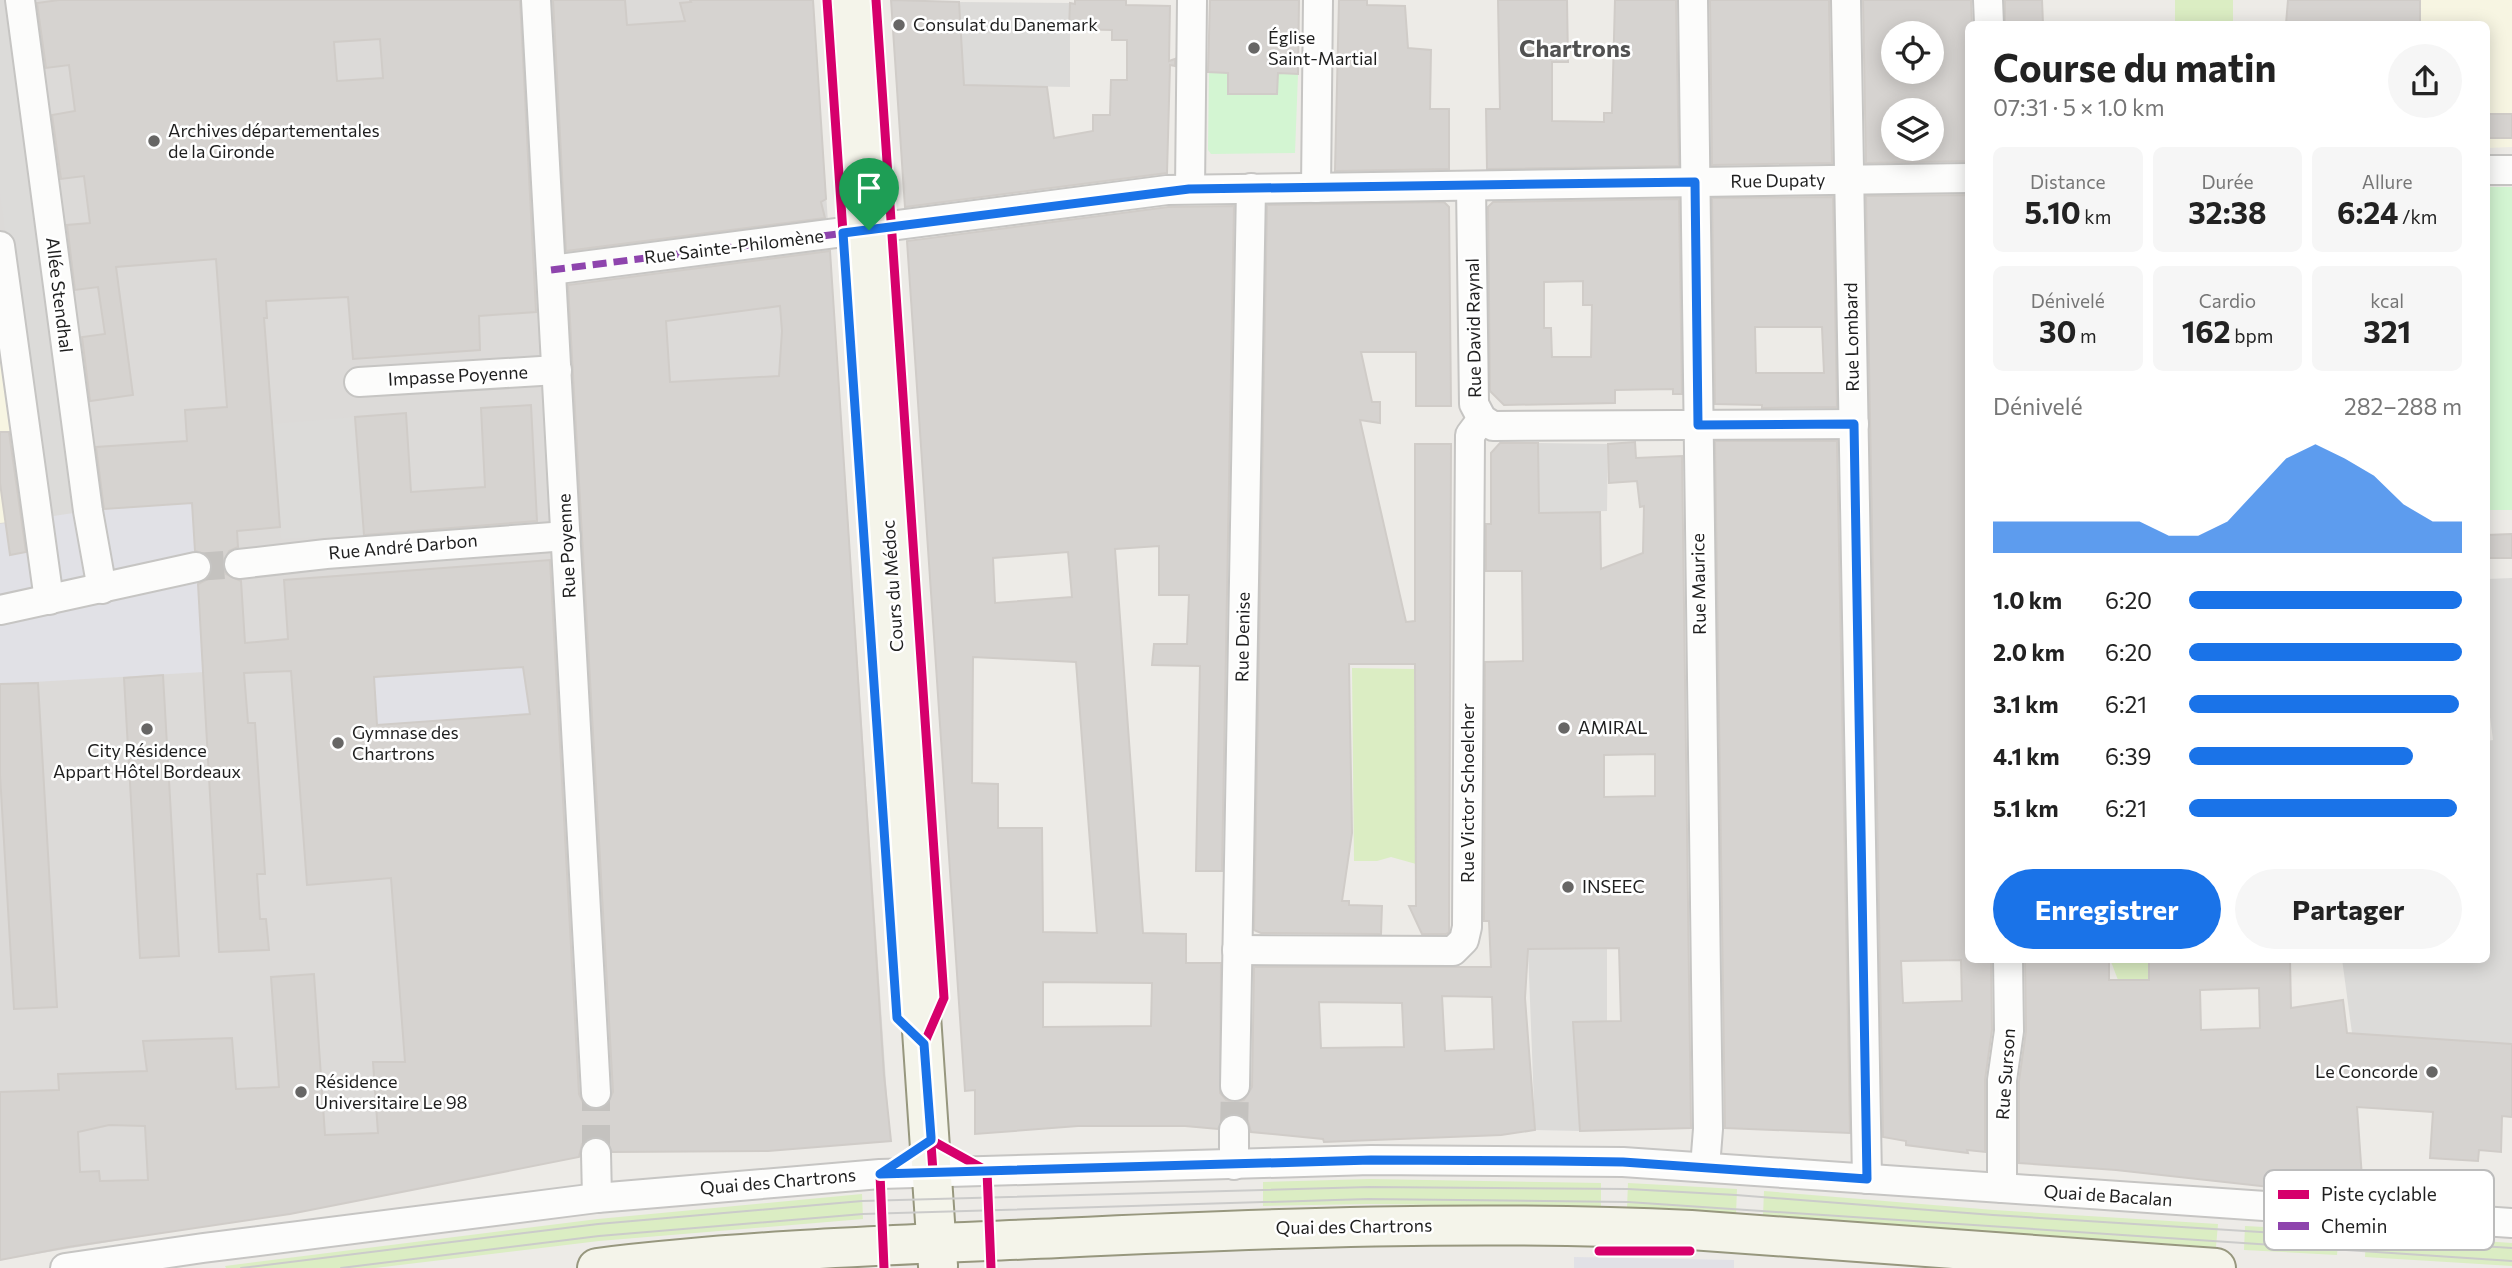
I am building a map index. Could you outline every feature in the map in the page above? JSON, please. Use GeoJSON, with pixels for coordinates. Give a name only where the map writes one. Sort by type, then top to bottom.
{"type":"FeatureCollection","features":[{"type":"Feature","properties":{"kind":"main road","name":"Cours du Médoc"},"geometry":{"type":"LineString","coordinates":[[852,0],[933,1172],[944,1259]]}},
{"type":"Feature","properties":{"kind":"main road","name":"Quai des Chartrons"},"geometry":{"type":"LineString","coordinates":[[597,1268],[944,1259],[1365,1226],[1608,1226],[1691,1240]]}},
{"type":"Feature","properties":{"kind":"main road"},"geometry":{"type":"LineString","coordinates":[[1691,1240],[1993,1268]]}},
{"type":"Feature","properties":{"kind":"main road"},"geometry":{"type":"LineString","coordinates":[[1691,1240],[2216,1268]]}},
{"type":"Feature","properties":{"kind":"street","name":"Allée Stendhal"},"geometry":{"type":"LineString","coordinates":[[20,0],[88,517],[102,589]]}},
{"type":"Feature","properties":{"kind":"street","name":"Rue Poyenne"},"geometry":{"type":"LineString","coordinates":[[536,0],[596,1093]]}},
{"type":"Feature","properties":{"kind":"street"},"geometry":{"type":"LineString","coordinates":[[1189,189],[1192,0]]}},
{"type":"Feature","properties":{"kind":"street"},"geometry":{"type":"LineString","coordinates":[[1316,188],[1318,0]]}},
{"type":"Feature","properties":{"kind":"street","name":"Rue Maurice"},"geometry":{"type":"LineString","coordinates":[[1693,0],[1708,1129],[1705,1167]]}},
{"type":"Feature","properties":{"kind":"street","name":"Rue Lombard"},"geometry":{"type":"LineString","coordinates":[[1846,0],[1867,1179]]}},
{"type":"Feature","properties":{"kind":"street"},"geometry":{"type":"LineString","coordinates":[[1988,0],[1989,21]]}},
{"type":"Feature","properties":{"kind":"street"},"geometry":{"type":"LineString","coordinates":[[2490,170],[2512,170]]}},
{"type":"Feature","properties":{"kind":"street","name":"Rue Dupaty"},"geometry":{"type":"LineString","coordinates":[[1251,188],[1965,178]]}},
{"type":"Feature","properties":{"kind":"street","name":"Rue David Raynal"},"geometry":{"type":"LineString","coordinates":[[1471,186],[1474,404],[1482,419],[1493,426],[1854,424]]}},
{"type":"Feature","properties":{"kind":"street","name":"Rue Sainte-Philomène"},"geometry":{"type":"LineString","coordinates":[[551,270],[1189,189],[1251,188]]}},
{"type":"Feature","properties":{"kind":"street","name":"Rue Denise"},"geometry":{"type":"LineString","coordinates":[[1235,1086],[1251,188]]}},
{"type":"Feature","properties":{"kind":"street"},"geometry":{"type":"LineString","coordinates":[[0,246],[49,600]]}},
{"type":"Feature","properties":{"kind":"street","name":"Impasse Poyenne"},"geometry":{"type":"LineString","coordinates":[[359,382],[557,370]]}},
{"type":"Feature","properties":{"kind":"street","name":"Rue Victor Schoelcher"},"geometry":{"type":"LineString","coordinates":[[1237,950],[1452,951],[1464,940],[1467,927],[1470,435],[1482,419]]}},
{"type":"Feature","properties":{"kind":"street","name":"Rue André Darbon"},"geometry":{"type":"LineString","coordinates":[[239,564],[340,552],[566,536]]}},
{"type":"Feature","properties":{"kind":"street"},"geometry":{"type":"LineString","coordinates":[[0,610],[196,567]]}},
{"type":"Feature","properties":{"kind":"street","name":"Rue Surson"},"geometry":{"type":"LineString","coordinates":[[2003,1188],[2002,1080],[2009,1031],[2008,963]]}},
{"type":"Feature","properties":{"kind":"street"},"geometry":{"type":"LineString","coordinates":[[1234,1130],[1234,1165]]}},
{"type":"Feature","properties":{"kind":"street"},"geometry":{"type":"LineString","coordinates":[[596,1153],[597,1198]]}},
{"type":"Feature","properties":{"kind":"street","name":"Quai des Chartrons"},"geometry":{"type":"LineString","coordinates":[[65,1268],[158,1261],[597,1198],[880,1174],[1371,1160],[1555,1161],[1705,1167]]}},
{"type":"Feature","properties":{"kind":"street","name":"Quai de Bacalan"},"geometry":{"type":"LineString","coordinates":[[1705,1167],[2264,1206]]}},
{"type":"Feature","properties":{"kind":"street","name":"Quai de Bacalan"},"geometry":{"type":"LineString","coordinates":[[2494,1222],[2512,1223]]}},
{"type":"Feature","properties":{"kind":"shaded area"},"geometry":{"type":"Polygon","coordinates":[[[0,0],[813,0],[890,1141],[768,1151],[605,1152],[193,1228],[0,1260],[0,0]]]}},
{"type":"Feature","properties":{"kind":"shaded area"},"geometry":{"type":"Polygon","coordinates":[[[0,0],[14,0],[80,512],[45,517],[0,193],[0,0]]]}},
{"type":"Feature","properties":{"kind":"shaded area"},"geometry":{"type":"Polygon","coordinates":[[[2420,0],[2512,0],[2512,147],[2490,148],[2490,21],[2421,21],[2420,0]]]}},
{"type":"Feature","properties":{"kind":"shaded area"},"geometry":{"type":"Polygon","coordinates":[[[959,2],[1070,3],[1070,87],[964,85],[959,2]]]}},
{"type":"Feature","properties":{"kind":"shaded area"},"geometry":{"type":"Polygon","coordinates":[[[0,329],[25,520],[0,523],[0,329]]]}},
{"type":"Feature","properties":{"kind":"shaded area"},"geometry":{"type":"Polygon","coordinates":[[[355,417],[364,535],[281,539],[272,424],[355,417]]]}},
{"type":"Feature","properties":{"kind":"shaded area"},"geometry":{"type":"Polygon","coordinates":[[[1538,443],[1608,444],[1607,511],[1521,513],[1539,506],[1538,443]]]}},
{"type":"Feature","properties":{"kind":"shaded area"},"geometry":{"type":"Polygon","coordinates":[[[192,502],[204,672],[0,684],[0,524],[100,509],[192,502]]]}},
{"type":"Feature","properties":{"kind":"shaded area"},"geometry":{"type":"Polygon","coordinates":[[[2512,578],[2512,1044],[2352,1033],[2343,963],[2490,963],[2490,740],[2493,740],[2490,717],[2490,579],[2512,578]]]}},
{"type":"Feature","properties":{"kind":"shaded area"},"geometry":{"type":"Polygon","coordinates":[[[526,666],[529,714],[377,725],[374,677],[526,666]]]}},
{"type":"Feature","properties":{"kind":"shaded area"},"geometry":{"type":"Polygon","coordinates":[[[1607,948],[1607,1022],[1573,1023],[1580,1131],[1535,1130],[1528,949],[1607,948]]]}},
{"type":"Feature","properties":{"kind":"shaded area"},"geometry":{"type":"Polygon","coordinates":[[[1574,1257],[1734,1260],[1734,1268],[1574,1268],[1574,1257]]]}},
{"type":"Feature","properties":{"kind":"green space"},"geometry":{"type":"Polygon","coordinates":[[[2175,0],[2233,0],[2233,21],[2175,21],[2175,0]]]}},
{"type":"Feature","properties":{"kind":"green space"},"geometry":{"type":"Polygon","coordinates":[[[1209,72],[1230,73],[1229,94],[1271,95],[1277,95],[1276,73],[1298,74],[1295,153],[1211,154],[1208,150],[1209,72]]]}},
{"type":"Feature","properties":{"kind":"green space"},"geometry":{"type":"Polygon","coordinates":[[[2490,187],[2512,187],[2512,510],[2490,510],[2490,187]]]}},
{"type":"Feature","properties":{"kind":"green space"},"geometry":{"type":"Polygon","coordinates":[[[1352,668],[1415,669],[1416,864],[1391,857],[1377,861],[1354,861],[1352,668]]]}},
{"type":"Feature","properties":{"kind":"green space"},"geometry":{"type":"Polygon","coordinates":[[[2112,963],[2148,963],[2149,980],[2118,980],[2112,963]]]}},
{"type":"Feature","properties":{"kind":"green space"},"geometry":{"type":"Polygon","coordinates":[[[1370,1179],[1601,1183],[1601,1207],[1368,1204],[1263,1206],[1263,1182],[1370,1179]]]}},
{"type":"Feature","properties":{"kind":"green space"},"geometry":{"type":"Polygon","coordinates":[[[1628,1183],[1737,1189],[1736,1214],[1627,1208],[1628,1183]]]}},
{"type":"Feature","properties":{"kind":"green space"},"geometry":{"type":"Polygon","coordinates":[[[1764,1191],[1994,1210],[2218,1224],[2216,1247],[1763,1216],[1764,1191]]]}},
{"type":"Feature","properties":{"kind":"green space"},"geometry":{"type":"Polygon","coordinates":[[[862,1194],[863,1219],[599,1241],[375,1268],[225,1266],[598,1219],[862,1194]]]}},
{"type":"Feature","properties":{"kind":"green space"},"geometry":{"type":"Polygon","coordinates":[[[2245,1226],[2264,1227],[2264,1250],[2337,1250],[2337,1255],[2244,1250],[2245,1226]]]}},
{"type":"Feature","properties":{"kind":"green space"},"geometry":{"type":"Polygon","coordinates":[[[2494,1242],[2512,1243],[2512,1266],[2365,1257],[2365,1250],[2494,1250],[2494,1242]]]}},
{"type":"Feature","properties":{"kind":"building"},"geometry":{"type":"Polygon","coordinates":[[[59,0],[520,0],[536,312],[479,316],[480,350],[353,359],[348,297],[266,301],[267,318],[264,318],[280,527],[237,531],[238,547],[229,551],[222,565],[226,574],[241,581],[245,643],[288,639],[284,580],[550,560],[579,1094],[589,1108],[606,1106],[613,1092],[568,285],[830,251],[884,1075],[891,1141],[768,1151],[612,1152],[605,1139],[595,1136],[582,1144],[579,1157],[290,1214],[68,1247],[0,1260],[0,1092],[59,1090],[58,1074],[147,1071],[143,1041],[232,1038],[236,1089],[279,1087],[271,977],[314,974],[325,1135],[378,1133],[373,1062],[405,1062],[391,878],[307,885],[291,671],[244,673],[248,723],[255,723],[265,874],[257,874],[260,919],[266,919],[269,950],[219,952],[198,584],[208,579],[212,563],[208,555],[195,551],[192,503],[104,509],[96,447],[187,441],[185,410],[227,407],[216,259],[116,267],[133,395],[90,401],[82,337],[105,334],[98,287],[75,290],[67,225],[90,223],[84,176],[61,179],[52,115],[75,111],[69,65],[46,68],[37,3],[59,0]],[[380,39],[334,42],[337,81],[383,78],[380,39]],[[780,306],[666,321],[670,382],[779,376],[782,331],[780,306]],[[523,667],[374,677],[377,725],[530,714],[523,667]],[[109,1125],[78,1132],[80,1172],[99,1171],[100,1181],[148,1180],[145,1126],[109,1125]]]}},
{"type":"Feature","properties":{"kind":"building"},"geometry":{"type":"Polygon","coordinates":[[[553,0],[625,0],[627,25],[685,21],[680,3],[691,2],[690,0],[813,0],[826,199],[821,202],[825,218],[566,251],[553,0]]]}},
{"type":"Feature","properties":{"kind":"building"},"geometry":{"type":"Polygon","coordinates":[[[891,0],[959,2],[964,85],[1047,87],[1054,138],[1093,131],[1093,115],[1110,115],[1111,80],[1127,80],[1127,40],[1112,40],[1112,30],[1069,29],[1070,3],[1075,4],[1075,0],[1126,0],[1126,5],[1170,6],[1169,61],[1175,59],[1175,66],[1170,65],[1167,173],[905,207],[891,0]]]}},
{"type":"Feature","properties":{"kind":"building","name":"Église Saint-Martial"},"geometry":{"type":"Polygon","coordinates":[[[1210,0],[1299,0],[1298,74],[1278,73],[1277,94],[1228,94],[1228,73],[1208,72],[1210,0]]]}},
{"type":"Feature","properties":{"kind":"building"},"geometry":{"type":"Polygon","coordinates":[[[1339,0],[1367,0],[1367,5],[1405,6],[1408,48],[1431,50],[1430,109],[1449,109],[1449,169],[1335,171],[1339,0]]]}},
{"type":"Feature","properties":{"kind":"building"},"geometry":{"type":"Polygon","coordinates":[[[1498,0],[1567,0],[1568,62],[1552,62],[1552,121],[1604,122],[1604,113],[1612,113],[1615,0],[1676,0],[1679,166],[1487,169],[1486,109],[1500,109],[1498,0]]]}},
{"type":"Feature","properties":{"kind":"building"},"geometry":{"type":"Polygon","coordinates":[[[1710,0],[1829,0],[1832,163],[1712,165],[1710,0]]]}},
{"type":"Feature","properties":{"kind":"building"},"geometry":{"type":"Polygon","coordinates":[[[1863,0],[1971,0],[1972,21],[1965,21],[1965,161],[1866,163],[1863,0]]]}},
{"type":"Feature","properties":{"kind":"building"},"geometry":{"type":"Polygon","coordinates":[[[2005,0],[2042,0],[2043,21],[2005,21],[2005,0]]]}},
{"type":"Feature","properties":{"kind":"building"},"geometry":{"type":"Polygon","coordinates":[[[2288,0],[2420,0],[2420,21],[2286,21],[2288,0]]]}},
{"type":"Feature","properties":{"kind":"building"},"geometry":{"type":"Polygon","coordinates":[[[2490,114],[2512,114],[2512,138],[2490,138],[2490,114]]]}},
{"type":"Feature","properties":{"kind":"building"},"geometry":{"type":"Polygon","coordinates":[[[1965,195],[1965,963],[1991,963],[1992,1030],[1985,1080],[1985,1152],[1967,1150],[1968,1153],[1906,1145],[1906,1141],[1883,1137],[1866,196],[1965,195]],[[1961,960],[1901,961],[1903,1003],[1962,1001],[1961,960]]]}},
{"type":"Feature","properties":{"kind":"building"},"geometry":{"type":"Polygon","coordinates":[[[1833,197],[1837,407],[1762,408],[1762,405],[1715,404],[1712,198],[1833,197]],[[1755,327],[1756,373],[1824,373],[1822,327],[1755,327]]]}},
{"type":"Feature","properties":{"kind":"building"},"geometry":{"type":"Polygon","coordinates":[[[1679,199],[1682,394],[1673,394],[1673,389],[1615,390],[1615,403],[1504,405],[1490,391],[1488,207],[1493,202],[1679,199]],[[1583,281],[1544,282],[1544,328],[1551,328],[1552,357],[1591,357],[1592,305],[1583,305],[1583,281]]]}},
{"type":"Feature","properties":{"kind":"building"},"geometry":{"type":"Polygon","coordinates":[[[1444,202],[1449,207],[1451,406],[1416,406],[1416,352],[1361,352],[1372,402],[1380,402],[1380,423],[1360,420],[1406,622],[1415,621],[1415,444],[1451,444],[1449,932],[1422,934],[1409,906],[1416,906],[1415,664],[1349,664],[1352,833],[1342,901],[1349,901],[1349,905],[1382,906],[1381,934],[1261,933],[1254,930],[1267,205],[1444,202]]]}},
{"type":"Feature","properties":{"kind":"building"},"geometry":{"type":"Polygon","coordinates":[[[1234,206],[1222,871],[1196,871],[1200,666],[1152,665],[1154,644],[1187,644],[1189,595],[1159,595],[1159,546],[1115,549],[1143,933],[1186,934],[1186,963],[1221,963],[1220,1093],[1226,1100],[1235,1103],[1244,1100],[1252,1087],[1254,967],[1491,967],[1489,921],[1484,921],[1485,662],[1523,661],[1522,571],[1486,571],[1486,524],[1491,524],[1491,453],[1500,443],[1538,443],[1539,513],[1600,512],[1601,569],[1643,553],[1644,506],[1640,507],[1637,481],[1609,483],[1608,444],[1635,442],[1636,458],[1682,456],[1691,1128],[1580,1131],[1573,1022],[1621,1021],[1619,948],[1528,949],[1525,998],[1535,1130],[1501,1135],[1324,1142],[1323,1139],[1251,1132],[1248,1121],[1242,1115],[1233,1113],[1225,1116],[1218,1129],[1185,1126],[1078,1126],[975,1134],[975,1090],[965,1091],[907,241],[1168,207],[1234,206]],[[1068,552],[993,558],[995,603],[1072,597],[1068,552]],[[973,657],[972,783],[998,784],[998,828],[1042,828],[1043,932],[1097,933],[1076,662],[973,657]],[[1655,754],[1604,755],[1604,797],[1655,796],[1655,754]],[[1043,982],[1043,1027],[1151,1026],[1152,983],[1043,982]],[[1442,996],[1445,1051],[1494,1049],[1492,997],[1442,996]],[[1319,1002],[1321,1048],[1404,1047],[1402,1003],[1319,1002]]]}},
{"type":"Feature","properties":{"kind":"building"},"geometry":{"type":"Polygon","coordinates":[[[531,405],[537,521],[364,535],[355,417],[406,413],[411,492],[485,487],[481,408],[531,405]]]}},
{"type":"Feature","properties":{"kind":"building"},"geometry":{"type":"Polygon","coordinates":[[[0,432],[9,432],[26,552],[10,555],[0,483],[0,432]]]}},
{"type":"Feature","properties":{"kind":"building"},"geometry":{"type":"Polygon","coordinates":[[[1715,441],[1837,441],[1850,1133],[1725,1128],[1715,441]]]}},
{"type":"Feature","properties":{"kind":"building"},"geometry":{"type":"Polygon","coordinates":[[[2512,534],[2512,558],[2490,558],[2490,535],[2512,534]]]}},
{"type":"Feature","properties":{"kind":"building"},"geometry":{"type":"Polygon","coordinates":[[[163,675],[179,956],[140,958],[124,678],[163,675]]]}},
{"type":"Feature","properties":{"kind":"building"},"geometry":{"type":"Polygon","coordinates":[[[38,683],[57,1007],[14,1009],[0,775],[0,684],[38,683]]]}},
{"type":"Feature","properties":{"kind":"building"},"geometry":{"type":"Polygon","coordinates":[[[2025,963],[2109,963],[2109,980],[2149,980],[2149,963],[2290,963],[2291,1008],[2343,1000],[2347,1033],[2512,1044],[2512,1117],[2502,1116],[2501,1152],[2479,1150],[2478,1161],[2430,1158],[2433,1112],[2357,1107],[2361,1170],[2264,1170],[2264,1186],[2116,1170],[2019,1163],[2019,1081],[2026,1031],[2025,963]],[[2259,988],[2200,990],[2201,1030],[2260,1028],[2259,988]]]}},
{"type":"Feature","properties":{"kind":"tunnel"},"geometry":{"type":"LineString","coordinates":[[196,567],[239,564]]}},
{"type":"Feature","properties":{"kind":"tunnel"},"geometry":{"type":"LineString","coordinates":[[1234,1130],[1235,1086]]}},
{"type":"Feature","properties":{"kind":"tunnel"},"geometry":{"type":"LineString","coordinates":[[596,1093],[596,1153]]}},
{"type":"Feature","properties":{"kind":"tram line"},"geometry":{"type":"LineString","coordinates":[[241,1268],[598,1224],[862,1201],[1369,1187],[1628,1189],[2264,1232]]}},
{"type":"Feature","properties":{"kind":"tram line"},"geometry":{"type":"LineString","coordinates":[[341,1268],[599,1236],[863,1214],[1368,1199],[1628,1202],[2264,1244]]}},
{"type":"Feature","properties":{"kind":"tram line"},"geometry":{"type":"LineString","coordinates":[[2494,1247],[2512,1248]]}},
{"type":"Feature","properties":{"kind":"tram line"},"geometry":{"type":"LineString","coordinates":[[2347,1250],[2512,1261]]}},
{"type":"Feature","properties":{"kind":"marked path"},"geometry":{"type":"LineString","coordinates":[[551,270],[869,230]]}},
{"type":"Feature","properties":{"kind":"cycle path"},"geometry":{"type":"LineString","coordinates":[[827,0],[897,1018],[924,1044]]}},
{"type":"Feature","properties":{"kind":"cycle path"},"geometry":{"type":"LineString","coordinates":[[876,0],[944,998],[924,1044],[933,1172]]}},
{"type":"Feature","properties":{"kind":"cycle path"},"geometry":{"type":"LineString","coordinates":[[931,1140],[987,1171],[991,1268]]}},
{"type":"Feature","properties":{"kind":"cycle path"},"geometry":{"type":"LineString","coordinates":[[884,1268],[880,1174],[931,1140]]}},
{"type":"Feature","properties":{"kind":"cycle path"},"geometry":{"type":"LineString","coordinates":[[1599,1251],[1690,1251]]}},
{"type":"Feature","properties":{"kind":"place","name":"Consulat du Danemark"},"geometry":{"type":"Point","coordinates":[899,25]}},
{"type":"Feature","properties":{"kind":"place","name":"Église Saint-Martial"},"geometry":{"type":"Point","coordinates":[1254,48]}},
{"type":"Feature","properties":{"kind":"place","name":"Archives départementales de la Gironde"},"geometry":{"type":"Point","coordinates":[154,141]}},
{"type":"Feature","properties":{"kind":"place","name":"AMIRAL"},"geometry":{"type":"Point","coordinates":[1564,728]}},
{"type":"Feature","properties":{"kind":"place","name":"City Résidence Appart Hôtel Bordeaux"},"geometry":{"type":"Point","coordinates":[147,729]}},
{"type":"Feature","properties":{"kind":"place","name":"Gymnase des Chartrons"},"geometry":{"type":"Point","coordinates":[338,743]}},
{"type":"Feature","properties":{"kind":"place","name":"INSEEC"},"geometry":{"type":"Point","coordinates":[1568,887]}},
{"type":"Feature","properties":{"kind":"place","name":"Le Concorde"},"geometry":{"type":"Point","coordinates":[2432,1072]}},
{"type":"Feature","properties":{"kind":"place","name":"Résidence Universitaire Le 98"},"geometry":{"type":"Point","coordinates":[301,1092]}},
{"type":"Feature","properties":{"kind":"district","name":"Chartrons"},"geometry":{"type":"Point","coordinates":[1575,49]}},
{"type":"Feature","properties":{"kind":"route"},"geometry":{"type":"LineString","coordinates":[[1695,182],[1698,425],[1854,424],[1867,1179],[1623,1162],[1371,1160],[880,1174],[931,1140],[931,1137],[924,1044],[897,1018],[843,233],[869,230],[1167,190],[1695,182]]}}]}
